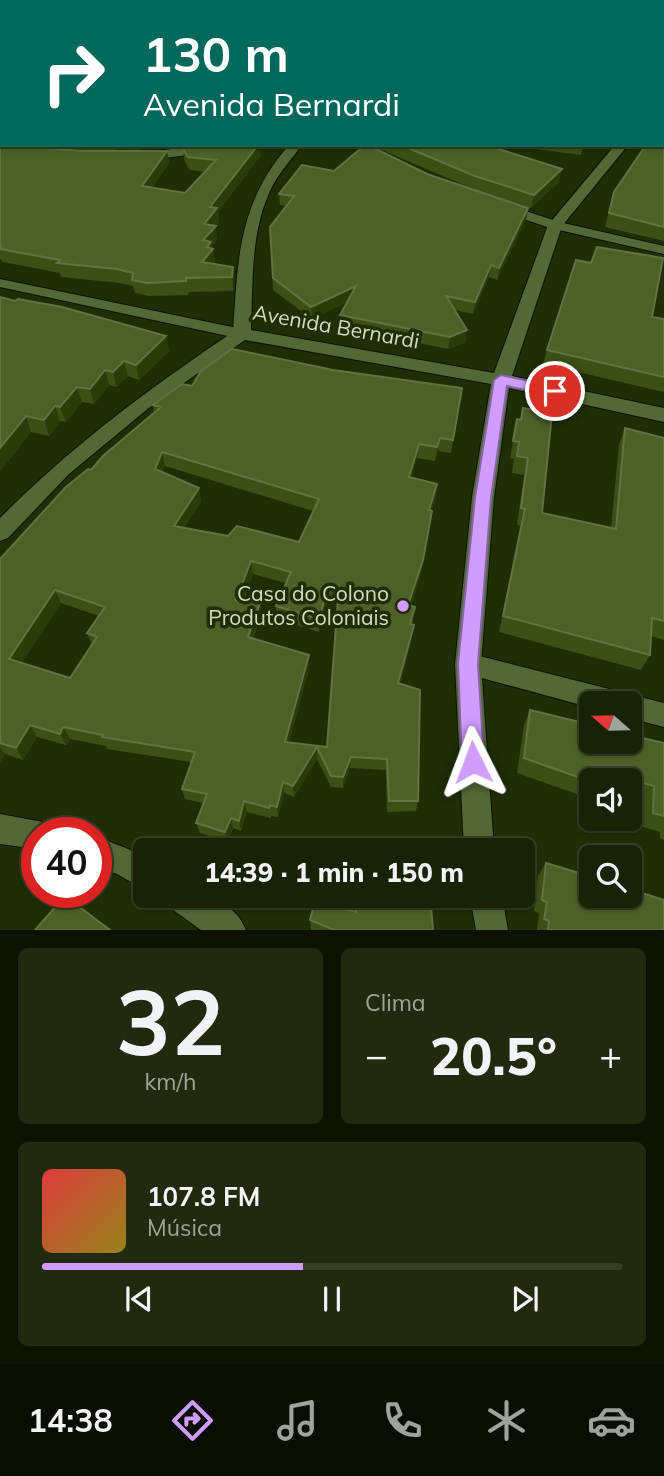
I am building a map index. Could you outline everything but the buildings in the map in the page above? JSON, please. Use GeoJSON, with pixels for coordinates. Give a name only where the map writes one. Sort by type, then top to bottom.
{"type":"FeatureCollection","features":[{"type":"Feature","properties":{"kind":"street"},"geometry":{"type":"LineString","coordinates":[[132,157],[216,147]]}},
{"type":"Feature","properties":{"kind":"street"},"geometry":{"type":"LineString","coordinates":[[0,532],[62,469],[132,410],[242,334],[249,224],[265,185],[294,147]]}},
{"type":"Feature","properties":{"kind":"street"},"geometry":{"type":"LineString","coordinates":[[478,838],[468,664],[483,498],[501,380],[555,225],[620,147]]}},
{"type":"Feature","properties":{"kind":"street"},"geometry":{"type":"LineString","coordinates":[[487,202],[555,225],[664,250]]}},
{"type":"Feature","properties":{"kind":"street","name":"Avenida Bernardi"},"geometry":{"type":"LineString","coordinates":[[0,283],[242,334],[501,380],[664,415]]}},
{"type":"Feature","properties":{"kind":"street"},"geometry":{"type":"LineString","coordinates":[[468,664],[579,693]]}},
{"type":"Feature","properties":{"kind":"street"},"geometry":{"type":"LineString","coordinates":[[642,709],[664,715]]}},
{"type":"Feature","properties":{"kind":"street"},"geometry":{"type":"LineString","coordinates":[[0,829],[21,832]]}},
{"type":"Feature","properties":{"kind":"street"},"geometry":{"type":"LineString","coordinates":[[112,856],[133,866]]}},
{"type":"Feature","properties":{"kind":"street"},"geometry":{"type":"LineString","coordinates":[[198,908],[230,930]]}},
{"type":"Feature","properties":{"kind":"street"},"geometry":{"type":"LineString","coordinates":[[488,908],[492,930]]}},
{"type":"Feature","properties":{"kind":"place","name":"Casa do Colono Produtos Coloniais"},"geometry":{"type":"Point","coordinates":[403,606]}},
{"type":"Feature","properties":{"kind":"route"},"geometry":{"type":"LineString","coordinates":[[473,762],[468,664],[483,498],[501,380],[555,391]]}}]}
